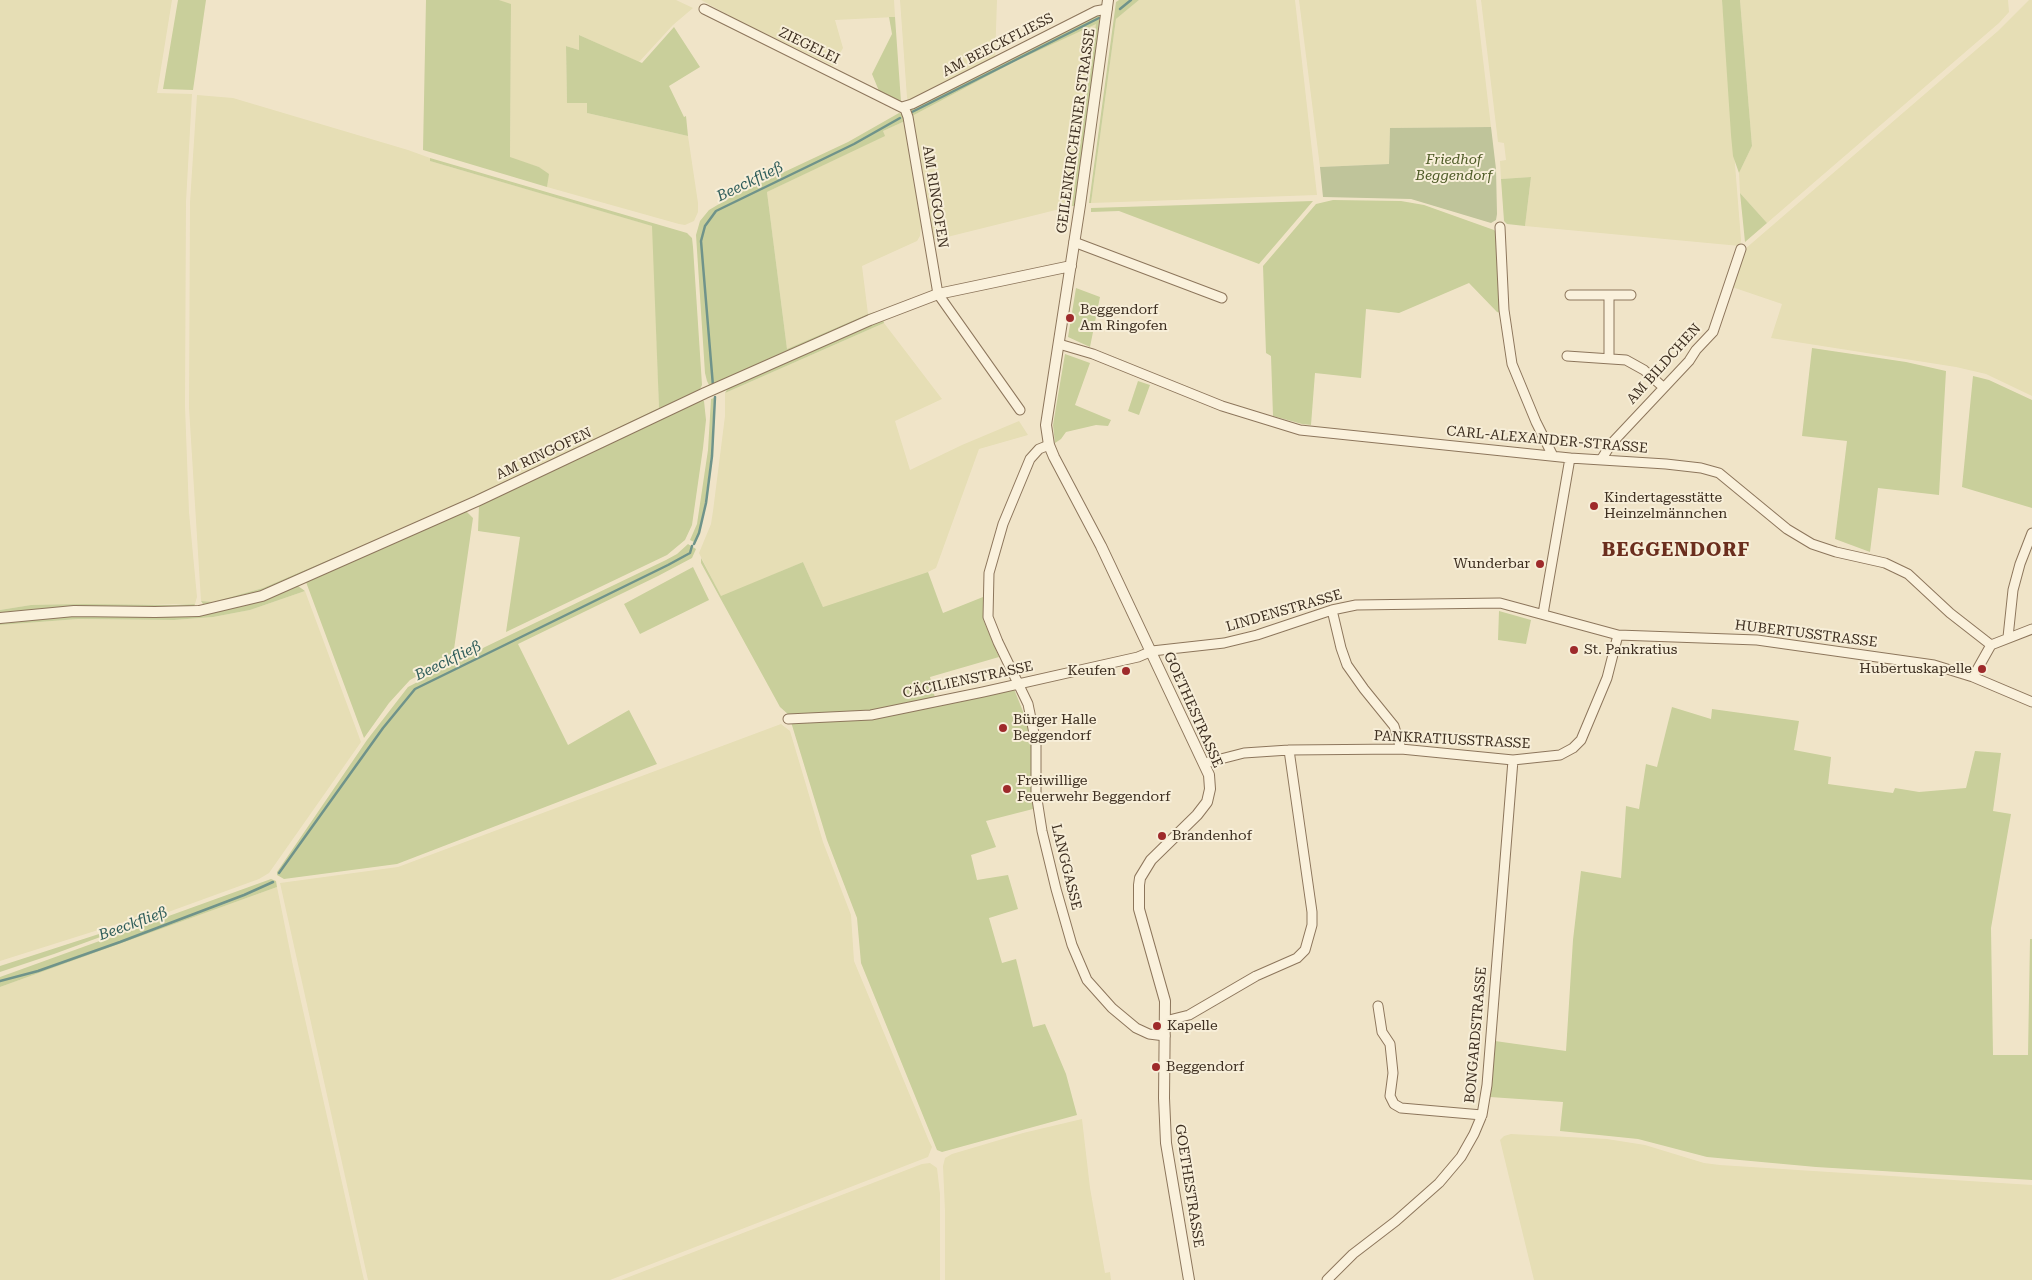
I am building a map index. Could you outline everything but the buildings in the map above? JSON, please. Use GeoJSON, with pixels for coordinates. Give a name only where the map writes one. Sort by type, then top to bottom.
{"type":"FeatureCollection","features":[{"type":"Feature","properties":{"kind":"street","name":"AM BEECKFLIESS"},"geometry":{"type":"LineString","coordinates":[[902,107],[912,104],[1108,4]]}},
{"type":"Feature","properties":{"kind":"street","name":"GEILENKIRCHENER STRASSE"},"geometry":{"type":"LineString","coordinates":[[1071,266],[1108,4]]}},
{"type":"Feature","properties":{"kind":"street","name":"ZIEGELEI"},"geometry":{"type":"LineString","coordinates":[[704,9],[902,107]]}},
{"type":"Feature","properties":{"kind":"street","name":"AM RINGOFEN"},"geometry":{"type":"LineString","coordinates":[[902,107],[907,112],[938,294],[1020,410]]}},
{"type":"Feature","properties":{"kind":"street"},"geometry":{"type":"LineString","coordinates":[[1500,227],[1504,310],[1507,341],[1512,364],[1536,422],[1553,456]]}},
{"type":"Feature","properties":{"kind":"street"},"geometry":{"type":"LineString","coordinates":[[1074,242],[1222,298]]}},
{"type":"Feature","properties":{"kind":"street","name":"AM BILDCHEN"},"geometry":{"type":"LineString","coordinates":[[1601,460],[1611,444],[1689,361],[1696,350],[1713,332],[1741,249]]}},
{"type":"Feature","properties":{"kind":"street","name":"AM RINGOFEN"},"geometry":{"type":"LineString","coordinates":[[0,618],[74,611],[200,611],[262,596],[477,501],[705,393],[856,326],[938,294],[1071,266]]}},
{"type":"Feature","properties":{"kind":"street","name":"GOETHESTRASSE"},"geometry":{"type":"LineString","coordinates":[[1071,266],[1046,425],[1049,445],[1152,651],[1209,775],[1210,789],[1206,802],[1197,816],[1152,860],[1140,878],[1138,885],[1139,909],[1165,1001],[1166,1143],[1189,1280]]}},
{"type":"Feature","properties":{"kind":"street"},"geometry":{"type":"LineString","coordinates":[[1570,295],[1631,295]]}},
{"type":"Feature","properties":{"kind":"street"},"geometry":{"type":"LineString","coordinates":[[1609,295],[1609,358]]}},
{"type":"Feature","properties":{"kind":"street","name":"CARL-ALEXANDER-STRASSE"},"geometry":{"type":"LineString","coordinates":[[1059,344],[1093,354],[1222,406],[1300,430],[1570,458],[1666,464],[1701,468],[1719,473],[1787,528],[1812,544],[1836,552],[1885,563],[1908,574],[1950,613],[1991,644]]}},
{"type":"Feature","properties":{"kind":"street"},"geometry":{"type":"LineString","coordinates":[[1567,356],[1626,360],[1635,364],[1663,387]]}},
{"type":"Feature","properties":{"kind":"street","name":"LANGGASSE"},"geometry":{"type":"LineString","coordinates":[[1049,445],[1039,449],[1030,459],[1003,524],[989,573],[988,616],[998,642],[1028,704],[1036,743],[1036,792],[1042,831],[1070,936],[1087,980],[1112,1008],[1136,1028],[1149,1034],[1165,1036]]}},
{"type":"Feature","properties":{"kind":"street"},"geometry":{"type":"LineString","coordinates":[[1543,614],[1570,458]]}},
{"type":"Feature","properties":{"kind":"street"},"geometry":{"type":"LineString","coordinates":[[2008,637],[2013,590],[2020,564],[2032,533]]}},
{"type":"Feature","properties":{"kind":"street","name":"LINDENSTRASSE"},"geometry":{"type":"LineString","coordinates":[[1152,651],[1195,648],[1249,637],[1332,610],[1356,605],[1500,603],[1543,614]]}},
{"type":"Feature","properties":{"kind":"street"},"geometry":{"type":"LineString","coordinates":[[1332,610],[1347,665],[1394,726],[1401,750]]}},
{"type":"Feature","properties":{"kind":"street","name":"HUBERTUSSTRASSE"},"geometry":{"type":"LineString","coordinates":[[1543,614],[1580,626],[1618,635],[1757,640],[1934,665],[1973,677],[2032,702]]}},
{"type":"Feature","properties":{"kind":"street"},"geometry":{"type":"LineString","coordinates":[[1973,677],[1991,644],[2032,629]]}},
{"type":"Feature","properties":{"kind":"street","name":"PANKRATIUSSTRASSE"},"geometry":{"type":"LineString","coordinates":[[1205,763],[1244,753],[1289,750],[1401,750],[1513,760],[1560,755],[1573,748],[1581,740],[1607,678],[1618,635]]}},
{"type":"Feature","properties":{"kind":"street","name":"CÄCILIENSTRASSE"},"geometry":{"type":"LineString","coordinates":[[788,719],[871,715],[1138,657],[1152,651]]}},
{"type":"Feature","properties":{"kind":"street"},"geometry":{"type":"LineString","coordinates":[[1165,1021],[1189,1015],[1256,976],[1297,958],[1305,950],[1312,925],[1312,912],[1289,750]]}},
{"type":"Feature","properties":{"kind":"street","name":"BONGARDSTRASSE"},"geometry":{"type":"LineString","coordinates":[[1327,1280],[1354,1254],[1439,1183],[1461,1157],[1482,1115],[1487,1084],[1513,760]]}},
{"type":"Feature","properties":{"kind":"street"},"geometry":{"type":"LineString","coordinates":[[1378,1006],[1382,1032],[1390,1044],[1393,1072],[1390,1096],[1394,1104],[1402,1108],[1482,1115]]}},
{"type":"Feature","properties":{"kind":"shaded area"},"geometry":{"type":"Polygon","coordinates":[[[0,0],[172,0],[157,93],[192,94],[186,202],[185,406],[189,512],[197,597],[195,604],[31,605],[0,610],[0,0]]]}},
{"type":"Feature","properties":{"kind":"shaded area"},"geometry":{"type":"Polygon","coordinates":[[[499,0],[676,0],[693,8],[673,25],[639,62],[579,35],[579,50],[566,46],[567,103],[587,103],[587,113],[688,136],[698,203],[698,212],[694,221],[685,225],[679,224],[547,187],[548,174],[539,167],[510,158],[511,5],[499,0]]]}},
{"type":"Feature","properties":{"kind":"shaded area"},"geometry":{"type":"Polygon","coordinates":[[[701,0],[894,0],[895,17],[835,20],[843,48],[833,66],[737,20],[701,0]]]}},
{"type":"Feature","properties":{"kind":"shaded area"},"geometry":{"type":"Polygon","coordinates":[[[900,0],[997,0],[995,60],[910,102],[907,98],[900,0]]]}},
{"type":"Feature","properties":{"kind":"shaded area"},"geometry":{"type":"Polygon","coordinates":[[[1139,0],[1295,0],[1317,195],[1091,203],[1116,19],[1139,0]]]}},
{"type":"Feature","properties":{"kind":"shaded area"},"geometry":{"type":"Polygon","coordinates":[[[1299,0],[1476,0],[1491,127],[1390,128],[1389,164],[1320,167],[1299,0]]]}},
{"type":"Feature","properties":{"kind":"shaded area"},"geometry":{"type":"Polygon","coordinates":[[[1481,0],[1722,0],[1740,246],[1525,226],[1531,177],[1501,179],[1500,161],[1506,160],[1504,143],[1498,142],[1481,0]]]}},
{"type":"Feature","properties":{"kind":"shaded area"},"geometry":{"type":"Polygon","coordinates":[[[1740,0],[2008,0],[2009,12],[1999,23],[1767,223],[1740,193],[1739,173],[1752,146],[1740,0]]]}},
{"type":"Feature","properties":{"kind":"shaded area"},"geometry":{"type":"Polygon","coordinates":[[[2029,0],[2032,0],[2032,396],[1986,374],[1956,367],[1771,338],[1782,304],[1732,287],[1745,249],[1998,31],[2029,0]]]}},
{"type":"Feature","properties":{"kind":"shaded area"},"geometry":{"type":"Polygon","coordinates":[[[1097,23],[1072,206],[931,241],[912,116],[1016,61],[1097,23]]]}},
{"type":"Feature","properties":{"kind":"shaded area"},"geometry":{"type":"Polygon","coordinates":[[[197,95],[233,98],[408,150],[430,158],[430,161],[653,226],[659,408],[449,508],[263,588],[213,602],[201,601],[189,408],[190,202],[197,95]]]}},
{"type":"Feature","properties":{"kind":"shaded area"},"geometry":{"type":"Polygon","coordinates":[[[905,121],[922,216],[920,236],[917,241],[862,266],[868,314],[787,349],[767,192],[884,136],[883,131],[905,121]]]}},
{"type":"Feature","properties":{"kind":"shaded area"},"geometry":{"type":"Polygon","coordinates":[[[884,323],[942,399],[895,421],[910,470],[1019,421],[1028,435],[979,449],[936,568],[823,607],[803,562],[721,597],[699,553],[711,524],[725,416],[725,393],[884,323]]]}},
{"type":"Feature","properties":{"kind":"shaded area"},"geometry":{"type":"Polygon","coordinates":[[[305,591],[361,742],[269,873],[259,879],[149,919],[130,920],[0,961],[0,625],[78,619],[174,620],[213,617],[250,610],[305,591]]]}},
{"type":"Feature","properties":{"kind":"shaded area"},"geometry":{"type":"Polygon","coordinates":[[[781,724],[790,731],[823,842],[851,915],[854,961],[932,1147],[928,1157],[610,1280],[368,1280],[280,883],[398,867],[781,724]]]}},
{"type":"Feature","properties":{"kind":"shaded area"},"geometry":{"type":"Polygon","coordinates":[[[277,887],[364,1280],[0,1280],[0,987],[277,887]]]}},
{"type":"Feature","properties":{"kind":"shaded area"},"geometry":{"type":"Polygon","coordinates":[[[1082,1119],[1090,1188],[1105,1273],[1110,1272],[1111,1280],[945,1280],[943,1166],[945,1158],[952,1154],[1023,1133],[1082,1119]]]}},
{"type":"Feature","properties":{"kind":"shaded area"},"geometry":{"type":"Polygon","coordinates":[[[1511,1134],[1607,1139],[1645,1145],[1704,1163],[1720,1165],[2032,1185],[2032,1280],[1534,1280],[1500,1140],[1504,1136],[1511,1134]]]}},
{"type":"Feature","properties":{"kind":"shaded area"},"geometry":{"type":"Polygon","coordinates":[[[930,1163],[937,1168],[940,1194],[940,1280],[621,1280],[922,1164],[930,1163]]]}},
{"type":"Feature","properties":{"kind":"green space"},"geometry":{"type":"Polygon","coordinates":[[[178,0],[206,0],[193,90],[163,89],[178,0]]]}},
{"type":"Feature","properties":{"kind":"green space"},"geometry":{"type":"Polygon","coordinates":[[[426,0],[499,0],[511,4],[510,157],[539,167],[549,174],[547,187],[423,150],[426,0]]]}},
{"type":"Feature","properties":{"kind":"green space"},"geometry":{"type":"Polygon","coordinates":[[[1119,0],[1139,0],[1116,19],[1091,203],[1089,203],[1116,2],[1119,0]]]}},
{"type":"Feature","properties":{"kind":"green space"},"geometry":{"type":"Polygon","coordinates":[[[1722,0],[1740,0],[1752,146],[1739,173],[1733,156],[1722,0]]]}},
{"type":"Feature","properties":{"kind":"green space"},"geometry":{"type":"Polygon","coordinates":[[[1096,15],[1100,15],[1090,106],[1075,206],[1072,206],[1096,24],[1016,61],[912,116],[911,107],[1096,15]]]}},
{"type":"Feature","properties":{"kind":"green space"},"geometry":{"type":"Polygon","coordinates":[[[889,17],[895,17],[901,102],[879,91],[872,74],[892,34],[889,17]]]}},
{"type":"Feature","properties":{"kind":"green space"},"geometry":{"type":"Polygon","coordinates":[[[674,27],[700,67],[669,86],[684,117],[686,116],[688,136],[587,113],[587,103],[567,103],[566,46],[579,50],[579,35],[642,63],[674,27]]]}},
{"type":"Feature","properties":{"kind":"green space"},"geometry":{"type":"Polygon","coordinates":[[[899,113],[903,114],[905,121],[883,131],[885,136],[767,192],[787,349],[868,314],[875,312],[876,314],[710,387],[705,373],[696,235],[700,221],[709,210],[731,197],[848,142],[899,113]]]}},
{"type":"Feature","properties":{"kind":"green space","name":"Friedhof Beggendorf"},"geometry":{"type":"Polygon","coordinates":[[[1491,127],[1496,169],[1497,214],[1496,220],[1491,223],[1411,199],[1323,197],[1320,167],[1389,164],[1390,128],[1491,127]]]}},
{"type":"Feature","properties":{"kind":"green space"},"geometry":{"type":"Polygon","coordinates":[[[430,158],[687,233],[692,238],[693,247],[702,385],[699,391],[461,505],[255,594],[203,604],[201,601],[213,602],[263,588],[382,537],[449,508],[659,408],[652,226],[430,161],[430,158]]]}},
{"type":"Feature","properties":{"kind":"green space"},"geometry":{"type":"Polygon","coordinates":[[[1531,177],[1525,226],[1507,224],[1504,221],[1501,179],[1531,177]]]}},
{"type":"Feature","properties":{"kind":"green space"},"geometry":{"type":"Polygon","coordinates":[[[1740,193],[1767,223],[1745,242],[1740,193]]]}},
{"type":"Feature","properties":{"kind":"green space"},"geometry":{"type":"Polygon","coordinates":[[[1333,200],[1401,201],[1424,205],[1494,230],[1497,233],[1501,313],[1497,312],[1469,283],[1399,313],[1366,309],[1361,378],[1315,373],[1311,425],[1302,424],[1273,416],[1271,356],[1266,353],[1263,266],[1316,204],[1333,200]]]}},
{"type":"Feature","properties":{"kind":"green space"},"geometry":{"type":"Polygon","coordinates":[[[1313,201],[1259,264],[1119,211],[1091,212],[1091,208],[1313,201]]]}},
{"type":"Feature","properties":{"kind":"green space"},"geometry":{"type":"Polygon","coordinates":[[[1076,288],[1100,297],[1090,347],[1068,337],[1076,288]]]}},
{"type":"Feature","properties":{"kind":"green space"},"geometry":{"type":"Polygon","coordinates":[[[883,319],[884,323],[725,393],[728,388],[883,319]]]}},
{"type":"Feature","properties":{"kind":"green space"},"geometry":{"type":"Polygon","coordinates":[[[1812,348],[1906,362],[1946,371],[1939,495],[1878,488],[1870,552],[1835,539],[1847,441],[1802,436],[1812,348]]]}},
{"type":"Feature","properties":{"kind":"green space"},"geometry":{"type":"Polygon","coordinates":[[[1065,354],[1090,363],[1075,405],[1111,420],[1108,426],[1096,425],[1066,432],[1055,443],[1053,425],[1065,354]]]}},
{"type":"Feature","properties":{"kind":"green space"},"geometry":{"type":"Polygon","coordinates":[[[1973,376],[1989,380],[2032,400],[2032,508],[1962,487],[1973,376]]]}},
{"type":"Feature","properties":{"kind":"green space"},"geometry":{"type":"Polygon","coordinates":[[[1138,381],[1150,385],[1139,415],[1128,411],[1138,381]]]}},
{"type":"Feature","properties":{"kind":"green space"},"geometry":{"type":"Polygon","coordinates":[[[714,398],[711,456],[705,503],[699,533],[694,542],[690,540],[697,524],[708,450],[711,399],[714,398]]]}},
{"type":"Feature","properties":{"kind":"green space"},"geometry":{"type":"Polygon","coordinates":[[[702,400],[704,401],[706,420],[703,448],[692,525],[685,540],[667,555],[506,632],[520,537],[478,531],[479,505],[702,400]]]}},
{"type":"Feature","properties":{"kind":"green space"},"geometry":{"type":"Polygon","coordinates":[[[466,511],[473,518],[453,656],[410,680],[389,703],[364,738],[306,582],[466,511]]]}},
{"type":"Feature","properties":{"kind":"green space"},"geometry":{"type":"Polygon","coordinates":[[[688,544],[696,549],[692,558],[518,644],[568,745],[629,710],[657,764],[397,864],[284,879],[277,875],[277,872],[367,740],[408,687],[485,647],[666,560],[677,554],[688,544]]]}},
{"type":"Feature","properties":{"kind":"green space"},"geometry":{"type":"Polygon","coordinates":[[[701,558],[721,596],[803,562],[823,607],[928,572],[943,613],[983,597],[983,619],[999,657],[930,677],[935,698],[872,712],[790,716],[780,707],[701,563],[701,558]]]}},
{"type":"Feature","properties":{"kind":"green space"},"geometry":{"type":"Polygon","coordinates":[[[693,567],[709,600],[640,634],[624,604],[693,567]]]}},
{"type":"Feature","properties":{"kind":"green space"},"geometry":{"type":"Polygon","coordinates":[[[298,586],[305,591],[250,610],[213,617],[174,620],[78,619],[0,625],[0,622],[51,615],[160,616],[276,595],[298,586]]]}},
{"type":"Feature","properties":{"kind":"green space"},"geometry":{"type":"Polygon","coordinates":[[[195,604],[194,606],[172,608],[46,608],[0,613],[0,610],[31,605],[195,604]]]}},
{"type":"Feature","properties":{"kind":"green space"},"geometry":{"type":"Polygon","coordinates":[[[1499,611],[1531,620],[1526,644],[1498,640],[1499,611]]]}},
{"type":"Feature","properties":{"kind":"green space"},"geometry":{"type":"Polygon","coordinates":[[[1014,689],[1028,724],[1031,743],[1033,809],[986,821],[996,847],[971,855],[977,880],[1008,875],[1018,909],[989,918],[1002,963],[1016,959],[1033,1027],[1045,1024],[1066,1074],[1077,1115],[942,1152],[937,1150],[861,963],[857,918],[827,840],[791,722],[1014,689]]]}},
{"type":"Feature","properties":{"kind":"green space"},"geometry":{"type":"Polygon","coordinates":[[[1672,707],[1711,719],[1712,709],[1799,721],[1794,750],[1831,757],[1828,784],[1893,793],[1895,788],[1919,792],[1966,788],[1975,751],[2001,753],[1993,811],[2011,814],[1991,928],[1993,1055],[2028,1055],[2030,939],[2032,939],[2032,1180],[1816,1167],[1707,1157],[1638,1139],[1560,1131],[1563,1102],[1490,1097],[1495,1041],[1566,1051],[1573,940],[1581,871],[1621,878],[1626,806],[1639,809],[1646,764],[1657,767],[1672,707]]]}},
{"type":"Feature","properties":{"kind":"green space"},"geometry":{"type":"Polygon","coordinates":[[[271,879],[276,881],[277,887],[0,987],[0,977],[271,879]]]}},
{"type":"Feature","properties":{"kind":"green space"},"geometry":{"type":"Polygon","coordinates":[[[144,921],[54,954],[0,972],[0,966],[144,921]]]}},
{"type":"Feature","properties":{"kind":"waterway","name":"Beeckfließ"},"geometry":{"type":"LineString","coordinates":[[1120,9],[1131,0]]}},
{"type":"Feature","properties":{"kind":"waterway","name":"Beeckfließ"},"geometry":{"type":"LineString","coordinates":[[912,112],[1099,18]]}},
{"type":"Feature","properties":{"kind":"waterway","name":"Beeckfließ"},"geometry":{"type":"LineString","coordinates":[[713,386],[701,241],[705,226],[716,211],[854,144],[900,118]]}},
{"type":"Feature","properties":{"kind":"waterway","name":"Beeckfließ"},"geometry":{"type":"LineString","coordinates":[[694,544],[699,533],[706,503],[712,456],[715,397]]}},
{"type":"Feature","properties":{"kind":"waterway","name":"Beeckfließ"},"geometry":{"type":"LineString","coordinates":[[279,873],[383,728],[415,689],[668,565],[690,553],[692,546]]}},
{"type":"Feature","properties":{"kind":"waterway","name":"Beeckfließ"},"geometry":{"type":"LineString","coordinates":[[0,981],[38,971],[120,942],[244,895],[273,882]]}},
{"type":"Feature","properties":{"kind":"place","name":"Beggendorf Am Ringofen"},"geometry":{"type":"Point","coordinates":[1070,318]}},
{"type":"Feature","properties":{"kind":"place","name":"Kindertagesstätte Heinzelmännchen"},"geometry":{"type":"Point","coordinates":[1594,506]}},
{"type":"Feature","properties":{"kind":"place","name":"Wunderbar"},"geometry":{"type":"Point","coordinates":[1540,564]}},
{"type":"Feature","properties":{"kind":"place","name":"St. Pankratius"},"geometry":{"type":"Point","coordinates":[1574,650]}},
{"type":"Feature","properties":{"kind":"place","name":"Hubertuskapelle"},"geometry":{"type":"Point","coordinates":[1982,669]}},
{"type":"Feature","properties":{"kind":"place","name":"Keufen"},"geometry":{"type":"Point","coordinates":[1126,671]}},
{"type":"Feature","properties":{"kind":"place","name":"Bürger Halle Beggendorf"},"geometry":{"type":"Point","coordinates":[1003,728]}},
{"type":"Feature","properties":{"kind":"place","name":"Freiwillige Feuerwehr Beggendorf"},"geometry":{"type":"Point","coordinates":[1007,789]}},
{"type":"Feature","properties":{"kind":"place","name":"Brandenhof"},"geometry":{"type":"Point","coordinates":[1162,836]}},
{"type":"Feature","properties":{"kind":"place","name":"Kapelle"},"geometry":{"type":"Point","coordinates":[1157,1026]}},
{"type":"Feature","properties":{"kind":"place","name":"Beggendorf"},"geometry":{"type":"Point","coordinates":[1156,1067]}},
{"type":"Feature","properties":{"kind":"district","name":"BEGGENDORF"},"geometry":{"type":"Point","coordinates":[1676,550]}}]}
